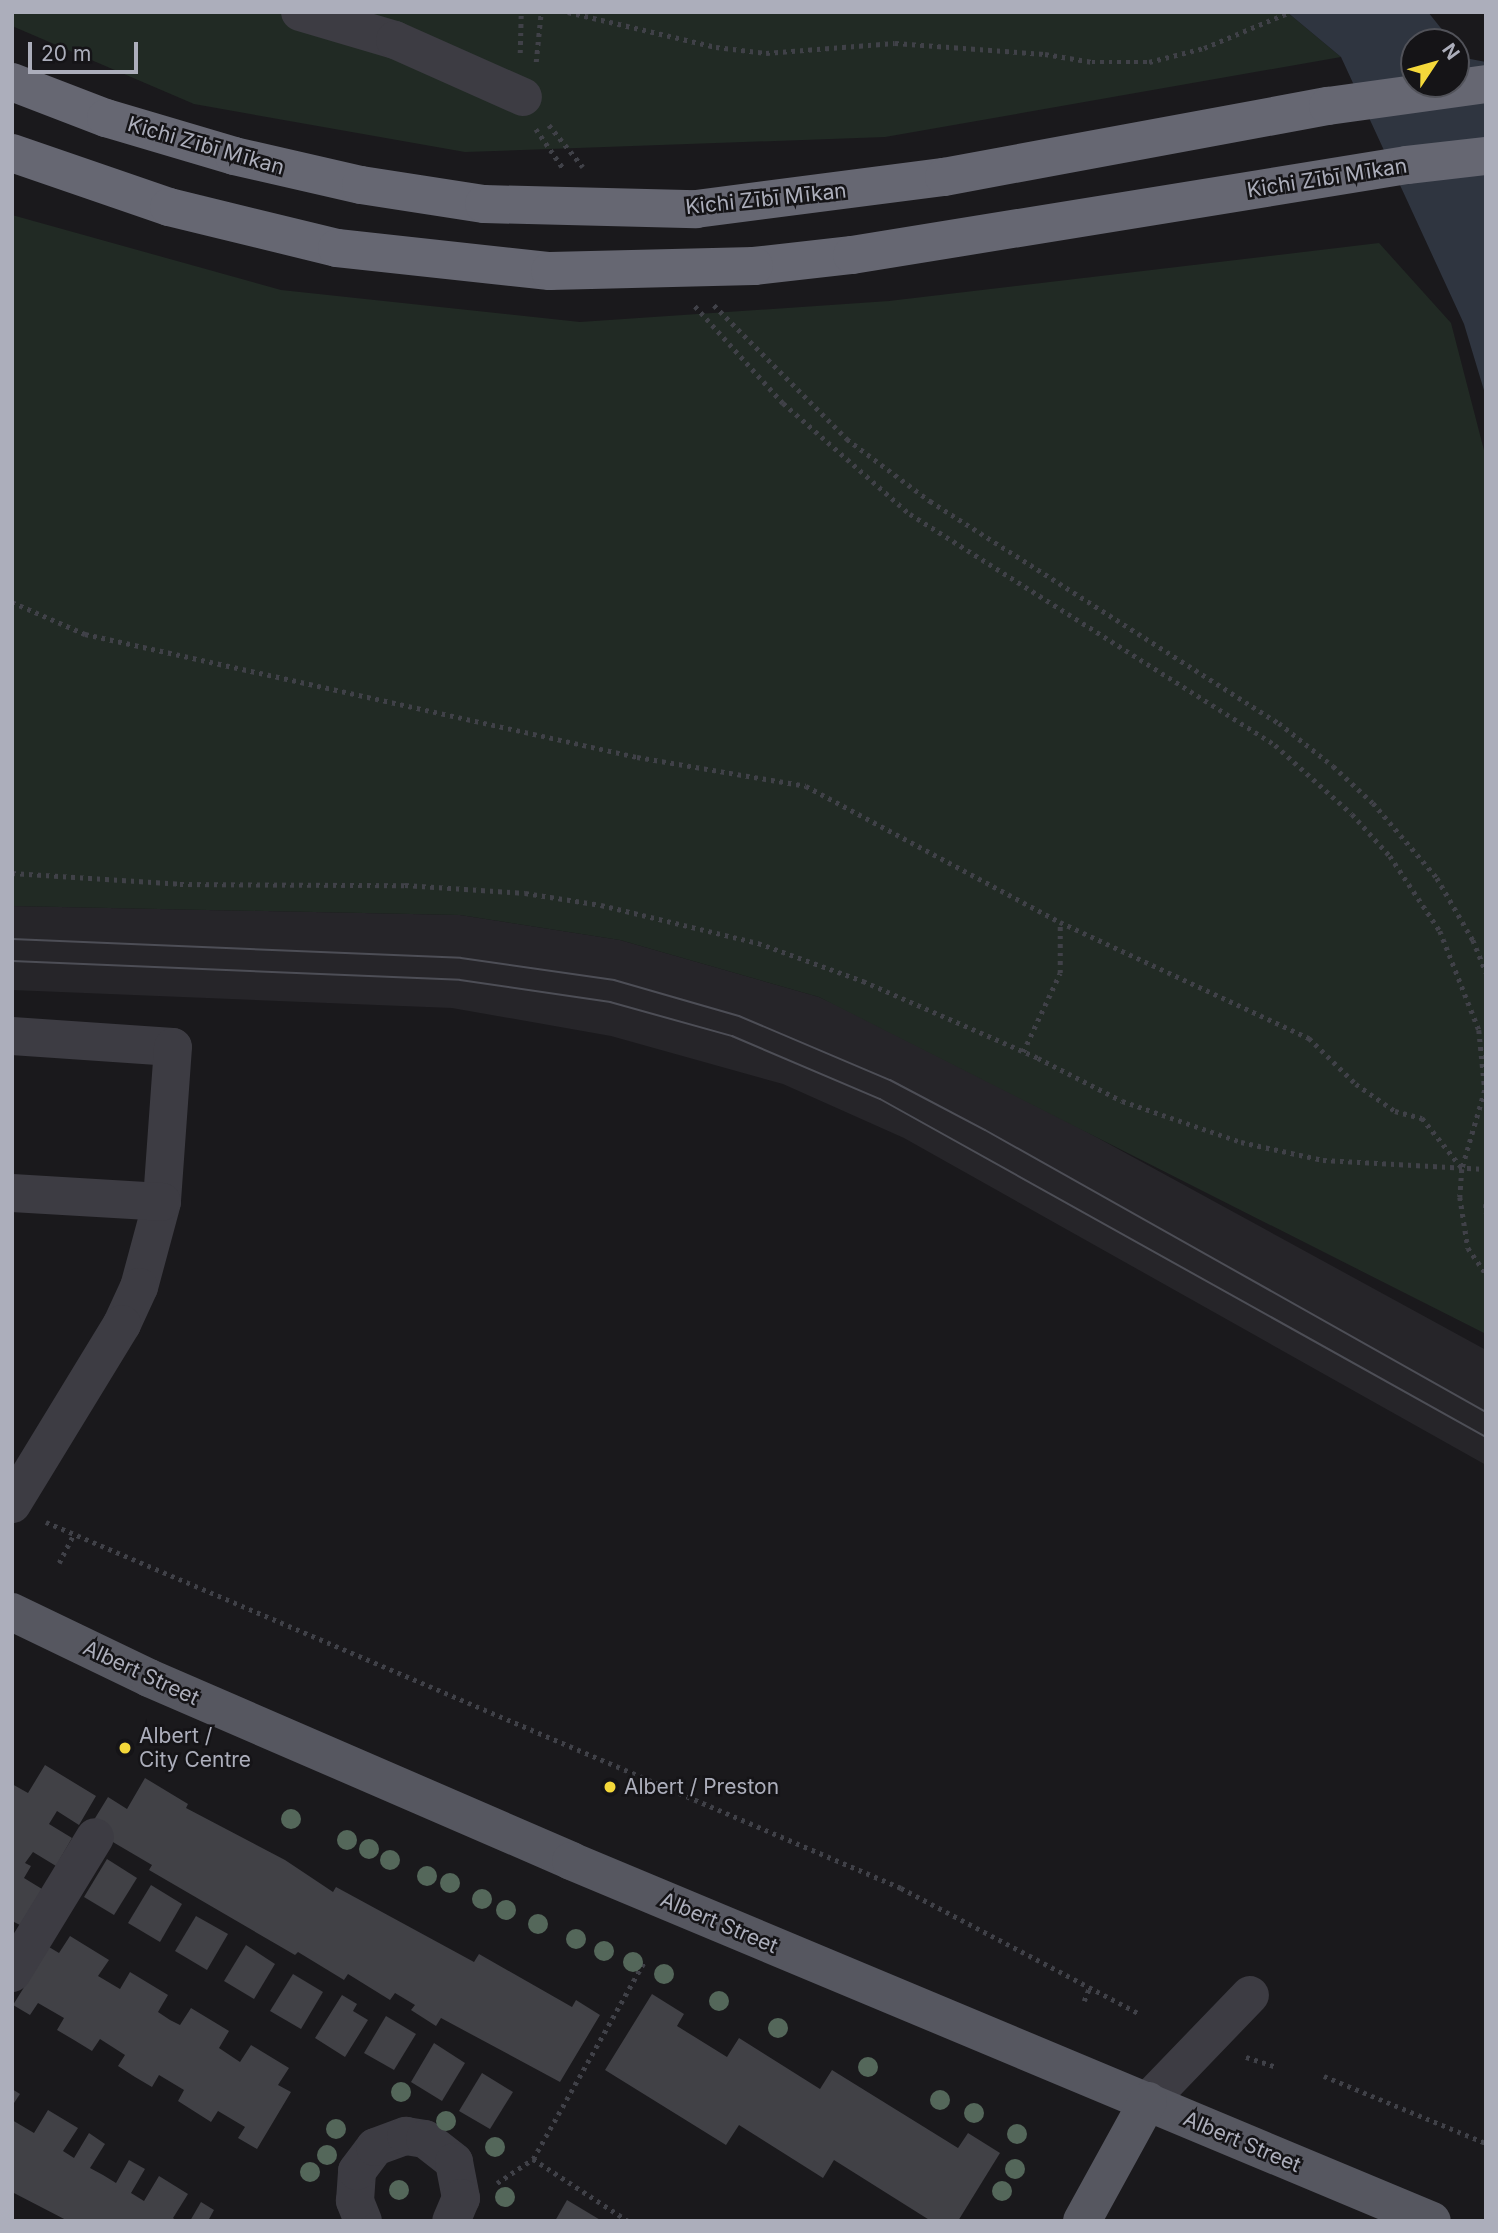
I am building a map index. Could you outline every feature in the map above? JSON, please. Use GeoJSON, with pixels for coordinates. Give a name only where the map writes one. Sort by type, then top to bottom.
{"type":"FeatureCollection","features":[{"type":"Feature","properties":{"kind":"highway","name":"Kichi Zībī Mīkan"},"geometry":{"type":"LineString","coordinates":[[12,82],[106,118],[234,156],[360,185],[484,204],[696,209],[944,177],[1328,106],[1486,84]]}},
{"type":"Feature","properties":{"kind":"highway","name":"Kichi Zībī Mīkan"},"geometry":{"type":"LineString","coordinates":[[12,153],[169,207],[324,245],[550,271],[754,267],[866,253],[1355,173],[1486,156]]}},
{"type":"Feature","properties":{"kind":"main road","name":"Albert Street"},"geometry":{"type":"LineString","coordinates":[[12,1612],[149,1678],[571,1861],[1432,2221]]}},
{"type":"Feature","properties":{"kind":"main road"},"geometry":{"type":"LineString","coordinates":[[1082,2221],[1148,2101]]}},
{"type":"Feature","properties":{"kind":"street"},"geometry":{"type":"LineString","coordinates":[[300,12],[394,40],[534,94]]}},
{"type":"Feature","properties":{"kind":"street"},"geometry":{"type":"LineString","coordinates":[[12,1036],[173,1047],[162,1202],[153,1244],[122,1324],[25,1511]]}},
{"type":"Feature","properties":{"kind":"street"},"geometry":{"type":"LineString","coordinates":[[12,1192],[162,1202]]}},
{"type":"Feature","properties":{"kind":"street"},"geometry":{"type":"LineString","coordinates":[[12,1973],[95,1837]]}},
{"type":"Feature","properties":{"kind":"street"},"geometry":{"type":"LineString","coordinates":[[1148,2101],[1250,1995]]}},
{"type":"Feature","properties":{"kind":"street"},"geometry":{"type":"LineString","coordinates":[[363,2221],[355,2201],[357,2171],[364,2158],[388,2140],[406,2136],[441,2148],[454,2162],[456,2210]]}},
{"type":"Feature","properties":{"kind":"path"},"geometry":{"type":"LineString","coordinates":[[521,12],[534,94],[546,146],[567,171]]}},
{"type":"Feature","properties":{"kind":"path"},"geometry":{"type":"LineString","coordinates":[[541,12],[534,94],[556,138],[593,178]]}},
{"type":"Feature","properties":{"kind":"path"},"geometry":{"type":"LineString","coordinates":[[568,12],[716,47],[766,53],[895,43],[1092,62],[1149,61],[1204,48],[1290,12]]}},
{"type":"Feature","properties":{"kind":"path"},"geometry":{"type":"LineString","coordinates":[[705,295],[846,439],[930,501],[1279,723],[1333,766],[1373,803],[1437,878],[1467,928],[1486,973]]}},
{"type":"Feature","properties":{"kind":"path"},"geometry":{"type":"LineString","coordinates":[[690,301],[803,422],[911,514],[1275,745],[1352,814],[1390,856],[1440,931],[1479,1030],[1485,1068],[1485,1090],[1462,1169],[1461,1227],[1468,1248],[1486,1274]]}},
{"type":"Feature","properties":{"kind":"path"},"geometry":{"type":"LineString","coordinates":[[12,602],[85,634],[637,757],[806,786],[1060,922],[1309,1038],[1356,1084],[1395,1111],[1422,1118],[1462,1169]]}},
{"type":"Feature","properties":{"kind":"path"},"geometry":{"type":"LineString","coordinates":[[12,873],[180,884],[405,885],[525,893],[601,905],[758,943],[863,981],[1023,1052],[1122,1101],[1241,1142],[1323,1160],[1486,1169]]}},
{"type":"Feature","properties":{"kind":"path"},"geometry":{"type":"LineString","coordinates":[[1023,1052],[1059,973],[1060,922]]}},
{"type":"Feature","properties":{"kind":"path"},"geometry":{"type":"LineString","coordinates":[[1486,1205],[1486,1213]]}},
{"type":"Feature","properties":{"kind":"path"},"geometry":{"type":"LineString","coordinates":[[25,1511],[73,1535],[901,1888],[1140,2014]]}},
{"type":"Feature","properties":{"kind":"path"},"geometry":{"type":"LineString","coordinates":[[59,1563],[73,1535]]}},
{"type":"Feature","properties":{"kind":"path"},"geometry":{"type":"LineString","coordinates":[[456,2210],[533,2159],[644,1962]]}},
{"type":"Feature","properties":{"kind":"path"},"geometry":{"type":"LineString","coordinates":[[1084,2001],[1090,1986]]}},
{"type":"Feature","properties":{"kind":"path"},"geometry":{"type":"LineString","coordinates":[[1246,2057],[1276,2067]]}},
{"type":"Feature","properties":{"kind":"path"},"geometry":{"type":"LineString","coordinates":[[1324,2076],[1486,2143]]}},
{"type":"Feature","properties":{"kind":"path"},"geometry":{"type":"LineString","coordinates":[[533,2159],[628,2221]]}},
{"type":"Feature","properties":{"kind":"path"},"geometry":{"type":"LineString","coordinates":[[1209,2221],[1220,2221]]}},
{"type":"Feature","properties":{"kind":"shaded area"},"geometry":{"type":"Polygon","coordinates":[[[12,12],[1287,12],[1341,57],[885,137],[465,152],[194,104],[12,26],[12,12]]]}},
{"type":"Feature","properties":{"kind":"shaded area"},"geometry":{"type":"Polygon","coordinates":[[[1287,12],[1428,12],[1441,28],[1400,28],[1400,98],[1470,98],[1470,59],[1486,62],[1486,397],[1464,324],[1341,57],[1287,12]]]}},
{"type":"Feature","properties":{"kind":"shaded area"},"geometry":{"type":"Polygon","coordinates":[[[12,215],[281,290],[580,322],[889,301],[1379,243],[1451,323],[1486,458],[1486,1334],[819,997],[620,940],[460,915],[12,906],[12,215]]]}},
{"type":"Feature","properties":{"kind":"shaded area"},"geometry":{"type":"Polygon","coordinates":[[[12,906],[460,915],[620,940],[819,997],[946,1055],[1486,1350],[1486,1465],[904,1138],[783,1084],[611,1036],[452,1008],[12,990],[12,906]]]}},
{"type":"Feature","properties":{"kind":"building"},"geometry":{"type":"Polygon","coordinates":[[[45,1765],[96,1796],[79,1825],[57,1811],[49,1824],[72,1838],[56,1866],[33,1852],[25,1863],[31,1866],[24,1878],[42,1889],[20,1925],[12,1921],[12,1784],[28,1793],[45,1765]]]}},
{"type":"Feature","properties":{"kind":"building"},"geometry":{"type":"Polygon","coordinates":[[[145,1778],[188,1804],[186,1808],[285,1860],[333,1892],[336,1887],[474,1962],[479,1954],[572,2007],[576,2000],[600,2015],[560,2082],[441,2018],[436,2026],[411,2010],[415,2005],[395,1993],[390,2000],[348,1974],[344,1980],[298,1952],[295,1955],[149,1870],[152,1865],[89,1828],[108,1797],[127,1809],[145,1778]]]}},
{"type":"Feature","properties":{"kind":"building"},"geometry":{"type":"Polygon","coordinates":[[[107,1859],[137,1878],[114,1915],[84,1897],[107,1859]]]}},
{"type":"Feature","properties":{"kind":"building"},"geometry":{"type":"Polygon","coordinates":[[[151,1885],[182,1904],[160,1942],[128,1923],[151,1885]]]}},
{"type":"Feature","properties":{"kind":"building"},"geometry":{"type":"Polygon","coordinates":[[[196,1916],[228,1934],[207,1970],[175,1951],[196,1916]]]}},
{"type":"Feature","properties":{"kind":"building"},"geometry":{"type":"Polygon","coordinates":[[[70,1936],[109,1960],[98,1976],[120,1989],[130,1972],[168,1995],[158,2012],[170,2020],[180,2025],[191,2008],[229,2031],[219,2048],[240,2062],[251,2045],[289,2068],[278,2085],[291,2092],[257,2149],[238,2138],[245,2127],[218,2111],[211,2122],[178,2101],[184,2090],[159,2075],[152,2087],[118,2066],[125,2055],[100,2039],[92,2051],[57,2030],[64,2018],[38,2003],[30,2015],[13,2005],[49,1947],[59,1953],[70,1936]]]}},
{"type":"Feature","properties":{"kind":"building"},"geometry":{"type":"Polygon","coordinates":[[[246,1945],[275,1964],[254,1999],[224,1981],[246,1945]]]}},
{"type":"Feature","properties":{"kind":"building"},"geometry":{"type":"Polygon","coordinates":[[[293,1974],[323,1992],[301,2029],[270,2011],[293,1974]]]}},
{"type":"Feature","properties":{"kind":"building"},"geometry":{"type":"Polygon","coordinates":[[[652,1994],[684,2014],[677,2026],[727,2057],[739,2038],[820,2089],[832,2070],[958,2148],[968,2133],[1000,2153],[958,2221],[931,2221],[834,2160],[823,2178],[739,2125],[726,2145],[605,2070],[652,1994]]]}},
{"type":"Feature","properties":{"kind":"building"},"geometry":{"type":"Polygon","coordinates":[[[342,1995],[357,2004],[353,2011],[368,2020],[345,2057],[315,2038],[342,1995]]]}},
{"type":"Feature","properties":{"kind":"building"},"geometry":{"type":"Polygon","coordinates":[[[386,2016],[416,2034],[394,2070],[364,2053],[386,2016]]]}},
{"type":"Feature","properties":{"kind":"building"},"geometry":{"type":"Polygon","coordinates":[[[434,2043],[465,2063],[442,2101],[411,2082],[434,2043]]]}},
{"type":"Feature","properties":{"kind":"building"},"geometry":{"type":"Polygon","coordinates":[[[482,2073],[513,2092],[490,2129],[459,2111],[482,2073]]]}},
{"type":"Feature","properties":{"kind":"building"},"geometry":{"type":"Polygon","coordinates":[[[12,2089],[20,2094],[12,2106],[12,2089]]]}},
{"type":"Feature","properties":{"kind":"building"},"geometry":{"type":"Polygon","coordinates":[[[48,2110],[78,2128],[63,2151],[74,2158],[89,2133],[105,2144],[90,2168],[116,2183],[129,2160],[145,2169],[131,2193],[144,2201],[159,2176],[188,2194],[173,2218],[177,2221],[68,2221],[12,2192],[12,2120],[34,2133],[48,2110]]]}},
{"type":"Feature","properties":{"kind":"building"},"geometry":{"type":"Polygon","coordinates":[[[567,2200],[602,2221],[555,2221],[567,2200]]]}},
{"type":"Feature","properties":{"kind":"building"},"geometry":{"type":"Polygon","coordinates":[[[201,2202],[214,2210],[208,2221],[190,2221],[201,2202]]]}},
{"type":"Feature","properties":{"kind":"tram line"},"geometry":{"type":"LineString","coordinates":[[12,939],[461,958],[614,980],[739,1016],[890,1080],[985,1130],[1486,1412]]}},
{"type":"Feature","properties":{"kind":"tram line"},"geometry":{"type":"LineString","coordinates":[[12,961],[460,980],[610,1002],[732,1036],[880,1099],[1486,1437]]}},
{"type":"Feature","properties":{"kind":"place","name":"Albert / City Centre"},"geometry":{"type":"Point","coordinates":[125,1748]}},
{"type":"Feature","properties":{"kind":"place","name":"Albert / Preston"},"geometry":{"type":"Point","coordinates":[610,1787]}}]}
